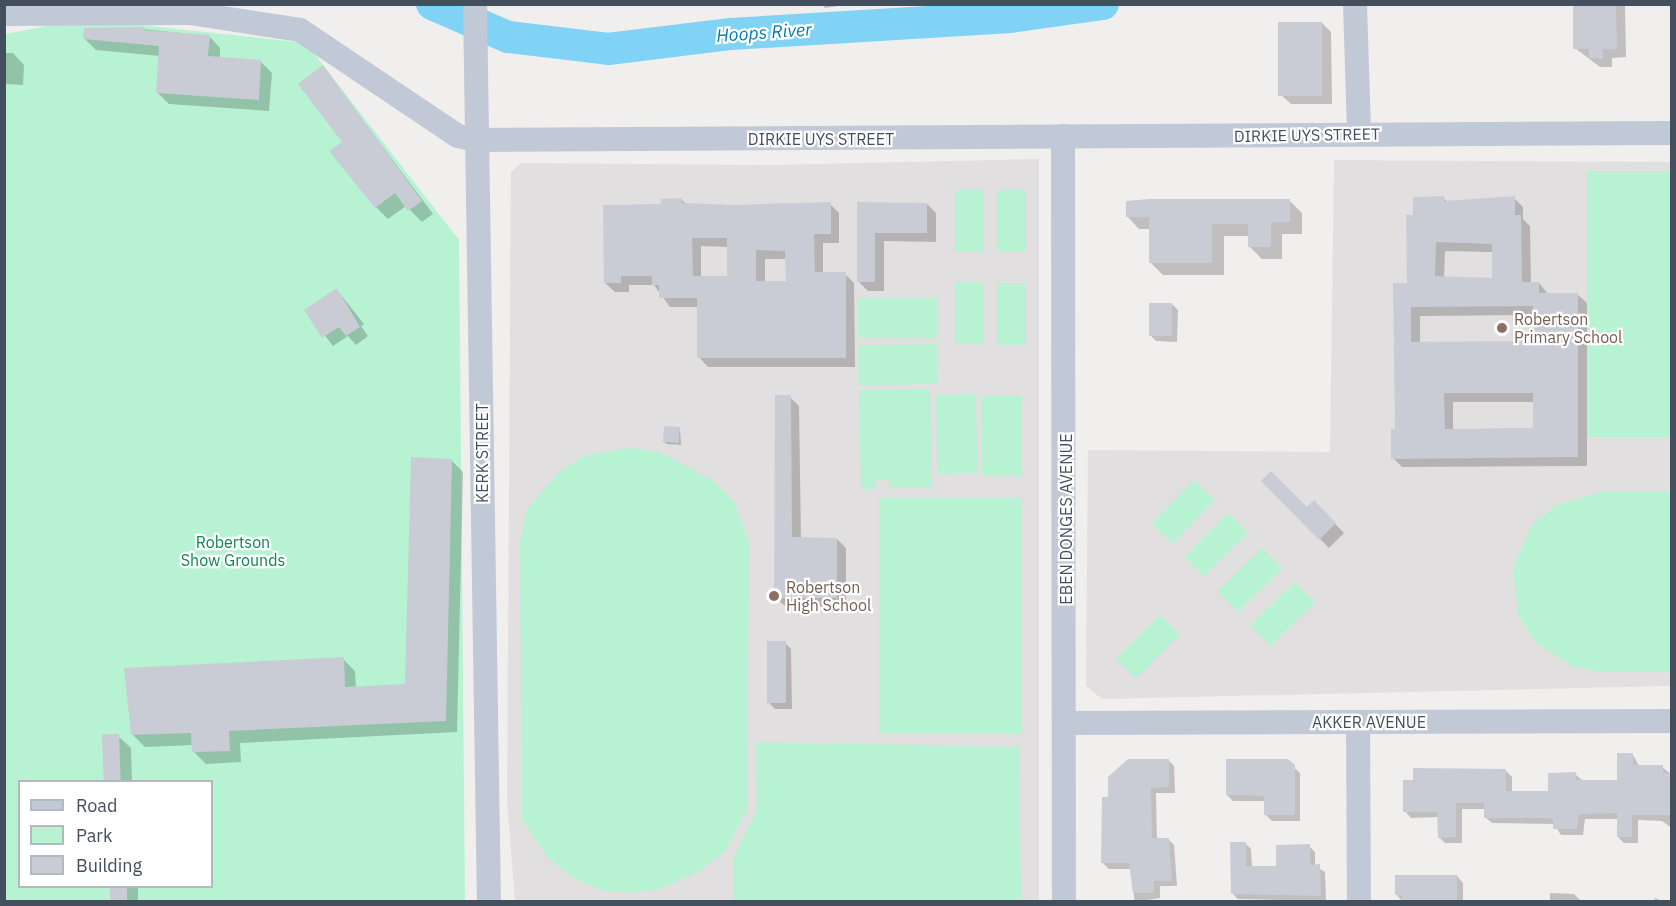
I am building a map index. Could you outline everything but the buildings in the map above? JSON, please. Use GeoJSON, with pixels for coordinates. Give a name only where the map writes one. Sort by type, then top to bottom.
{"type":"FeatureCollection","features":[{"type":"Feature","properties":{"kind":"street","name":"KERK STREET"},"geometry":{"type":"LineString","coordinates":[[475,4],[489,902]]}},
{"type":"Feature","properties":{"kind":"street"},"geometry":{"type":"LineString","coordinates":[[1356,4],[1359,134]]}},
{"type":"Feature","properties":{"kind":"street","name":"DIRKIE UYS STREET"},"geometry":{"type":"LineString","coordinates":[[4,14],[189,9],[300,30],[458,136],[477,140],[1671,133]]}},
{"type":"Feature","properties":{"kind":"street","name":"EBEN DONGES AVENUE"},"geometry":{"type":"LineString","coordinates":[[1063,136],[1066,723],[1064,902]]}},
{"type":"Feature","properties":{"kind":"street","name":"AKKER AVENUE"},"geometry":{"type":"LineString","coordinates":[[1066,723],[1671,721]]}},
{"type":"Feature","properties":{"kind":"street"},"geometry":{"type":"LineString","coordinates":[[1358,722],[1359,902]]}},
{"type":"Feature","properties":{"kind":"shaded area","name":"Robertson High School"},"geometry":{"type":"Polygon","coordinates":[[[1039,159],[1039,901],[515,901],[507,801],[511,172],[521,163],[771,165],[1039,159]]]}},
{"type":"Feature","properties":{"kind":"shaded area","name":"Robertson Primary School"},"geometry":{"type":"Polygon","coordinates":[[[1334,160],[1671,162],[1671,686],[1102,699],[1086,686],[1088,450],[1330,452],[1334,160]]]}},
{"type":"Feature","properties":{"kind":"green space","name":"Robertson Show Grounds"},"geometry":{"type":"Polygon","coordinates":[[[85,19],[306,43],[459,240],[465,901],[5,902],[5,34],[85,19]]]}},
{"type":"Feature","properties":{"kind":"green space"},"geometry":{"type":"Polygon","coordinates":[[[1587,171],[1671,171],[1671,437],[1587,437],[1587,171]]]}},
{"type":"Feature","properties":{"kind":"green space"},"geometry":{"type":"Polygon","coordinates":[[[955,190],[984,190],[984,252],[955,252],[955,190]]]}},
{"type":"Feature","properties":{"kind":"green space"},"geometry":{"type":"Polygon","coordinates":[[[997,190],[1026,190],[1026,252],[997,252],[997,190]]]}},
{"type":"Feature","properties":{"kind":"green space"},"geometry":{"type":"Polygon","coordinates":[[[955,282],[984,282],[984,344],[955,344],[955,282]]]}},
{"type":"Feature","properties":{"kind":"green space"},"geometry":{"type":"Polygon","coordinates":[[[997,283],[1026,283],[1026,345],[997,345],[997,283]]]}},
{"type":"Feature","properties":{"kind":"green space"},"geometry":{"type":"Polygon","coordinates":[[[858,298],[937,298],[937,338],[858,338],[858,298]]]}},
{"type":"Feature","properties":{"kind":"green space"},"geometry":{"type":"Polygon","coordinates":[[[937,344],[938,384],[859,385],[858,345],[937,344]]]}},
{"type":"Feature","properties":{"kind":"green space"},"geometry":{"type":"Polygon","coordinates":[[[930,389],[932,487],[889,488],[889,480],[875,480],[875,489],[861,489],[859,390],[930,389]]]}},
{"type":"Feature","properties":{"kind":"green space"},"geometry":{"type":"Polygon","coordinates":[[[976,394],[977,473],[937,474],[936,395],[976,394]]]}},
{"type":"Feature","properties":{"kind":"green space"},"geometry":{"type":"Polygon","coordinates":[[[982,396],[1022,396],[1022,475],[982,475],[982,396]]]}},
{"type":"Feature","properties":{"kind":"green space"},"geometry":{"type":"Polygon","coordinates":[[[628,448],[660,452],[712,480],[734,502],[749,541],[747,811],[725,851],[700,871],[660,889],[629,893],[601,890],[573,878],[548,858],[522,820],[520,540],[527,509],[559,472],[585,455],[628,448]]]}},
{"type":"Feature","properties":{"kind":"green space"},"geometry":{"type":"Polygon","coordinates":[[[1194,480],[1215,500],[1172,544],[1152,524],[1194,480]]]}},
{"type":"Feature","properties":{"kind":"green space"},"geometry":{"type":"Polygon","coordinates":[[[1601,492],[1671,492],[1671,672],[1603,672],[1573,667],[1534,641],[1518,614],[1513,568],[1532,525],[1556,505],[1601,492]]]}},
{"type":"Feature","properties":{"kind":"green space"},"geometry":{"type":"Polygon","coordinates":[[[879,498],[1022,498],[1022,734],[879,734],[879,498]]]}},
{"type":"Feature","properties":{"kind":"green space"},"geometry":{"type":"Polygon","coordinates":[[[1228,513],[1248,533],[1204,577],[1184,557],[1228,513]]]}},
{"type":"Feature","properties":{"kind":"green space"},"geometry":{"type":"Polygon","coordinates":[[[1262,548],[1282,569],[1238,612],[1217,591],[1262,548]]]}},
{"type":"Feature","properties":{"kind":"green space"},"geometry":{"type":"Polygon","coordinates":[[[1295,582],[1315,603],[1271,646],[1250,625],[1295,582]]]}},
{"type":"Feature","properties":{"kind":"green space"},"geometry":{"type":"Polygon","coordinates":[[[1160,615],[1180,635],[1136,679],[1116,659],[1160,615]]]}},
{"type":"Feature","properties":{"kind":"green space"},"geometry":{"type":"Polygon","coordinates":[[[756,742],[1019,747],[1021,901],[734,901],[734,856],[757,810],[756,742]]]}},
{"type":"Feature","properties":{"kind":"waterway","name":"Hoops River"},"geometry":{"type":"LineString","coordinates":[[432,4],[508,37],[608,49],[731,34],[1010,17],[1103,4]]}},
{"type":"Feature","properties":{"kind":"place","name":"Robertson Primary School"},"geometry":{"type":"Point","coordinates":[1502,328]}},
{"type":"Feature","properties":{"kind":"place","name":"Robertson High School"},"geometry":{"type":"Point","coordinates":[774,596]}}]}
